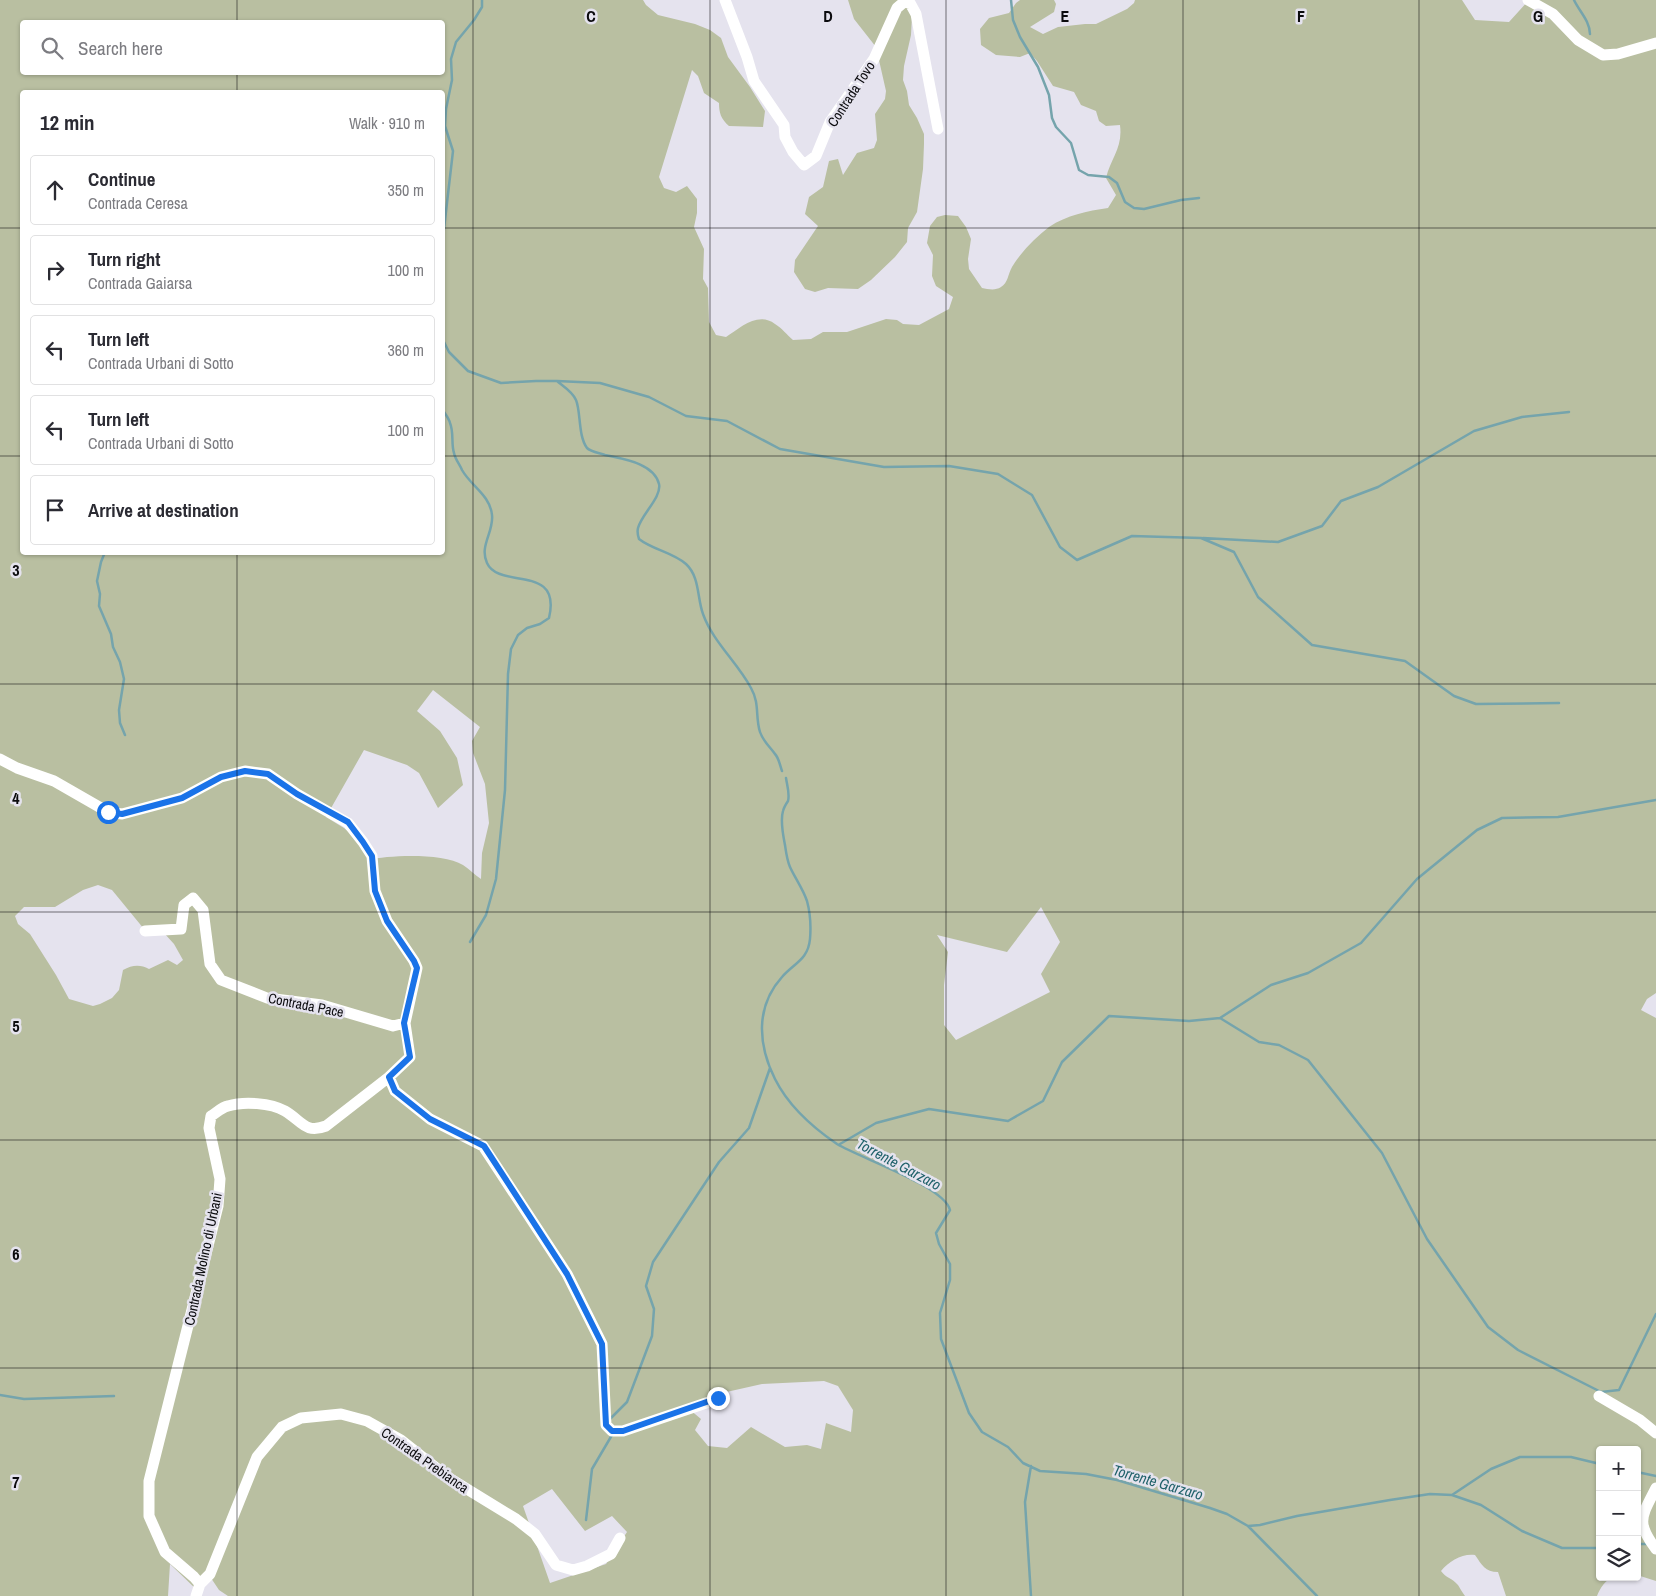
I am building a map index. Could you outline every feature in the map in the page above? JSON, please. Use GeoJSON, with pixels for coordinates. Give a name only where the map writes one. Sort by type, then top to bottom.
{"type":"FeatureCollection","features":[{"type":"Feature","properties":{"kind":"street","name":"Contrada Tovo"},"geometry":{"type":"LineString","coordinates":[[725,0],[754,81],[784,125],[785,137],[793,152],[804,165],[816,156],[830,122],[874,59],[897,8],[904,2],[910,3],[916,14],[938,129]]}},
{"type":"Feature","properties":{"kind":"street"},"geometry":{"type":"LineString","coordinates":[[1528,0],[1553,14],[1578,40],[1603,55],[1618,54],[1656,43]]}},
{"type":"Feature","properties":{"kind":"street"},"geometry":{"type":"LineString","coordinates":[[0,759],[17,768],[54,781],[108,812],[122,814],[182,798],[221,777],[245,771],[268,774],[297,794],[348,822],[372,856],[375,891],[387,921],[417,968],[404,1023],[410,1057],[389,1077],[395,1091],[430,1119],[484,1146],[567,1274],[602,1344],[606,1425],[612,1431],[623,1431],[718,1398]]}},
{"type":"Feature","properties":{"kind":"street","name":"Contrada Pace"},"geometry":{"type":"LineString","coordinates":[[145,931],[182,929],[184,905],[193,898],[203,910],[210,964],[221,980],[267,998],[322,1005],[393,1026],[404,1023]]}},
{"type":"Feature","properties":{"kind":"street","name":"Contrada Molino di Urbani"},"geometry":{"type":"LineString","coordinates":[[200,1584],[165,1552],[149,1516],[149,1481],[218,1206],[220,1179],[209,1128],[211,1116],[227,1106],[254,1103],[272,1105],[286,1112],[308,1128],[317,1129],[326,1126],[389,1077]]}},
{"type":"Feature","properties":{"kind":"street"},"geometry":{"type":"LineString","coordinates":[[1599,1396],[1640,1420],[1656,1433]]}},
{"type":"Feature","properties":{"kind":"street","name":"Contrada Prebianca"},"geometry":{"type":"LineString","coordinates":[[196,1596],[200,1584],[210,1574],[257,1457],[282,1426],[300,1418],[341,1414],[367,1421],[402,1440],[449,1478],[516,1519],[535,1534],[556,1565],[573,1570],[588,1566],[611,1554],[620,1538]]}},
{"type":"Feature","properties":{"kind":"street"},"geometry":{"type":"LineString","coordinates":[[1656,1488],[1642,1518],[1643,1530],[1656,1549]]}},
{"type":"Feature","properties":{"kind":"green space"},"geometry":{"type":"Polygon","coordinates":[[[0,0],[643,0],[658,15],[695,24],[710,30],[721,38],[728,57],[765,111],[763,127],[729,126],[721,116],[719,103],[704,93],[698,76],[692,70],[659,177],[664,188],[676,192],[687,186],[697,199],[694,227],[704,249],[703,279],[708,288],[709,322],[716,335],[726,337],[749,322],[762,319],[769,320],[780,327],[793,340],[811,339],[823,332],[847,332],[886,319],[897,320],[903,324],[919,325],[949,309],[953,297],[936,286],[932,276],[933,255],[927,243],[930,226],[937,217],[945,215],[958,216],[966,227],[971,239],[968,259],[969,269],[982,288],[994,289],[999,288],[1007,281],[1012,267],[1020,256],[1049,227],[1077,214],[1108,208],[1116,195],[1106,178],[1120,140],[1120,125],[1106,126],[1099,121],[1096,111],[1081,105],[1074,92],[1053,86],[1030,53],[1020,57],[996,55],[981,45],[980,29],[989,18],[1009,13],[1020,0],[1054,0],[1056,4],[1054,12],[1030,27],[1043,34],[1058,27],[1096,24],[1127,9],[1135,0],[1462,0],[1475,20],[1509,22],[1529,0],[1656,0],[1656,993],[1647,999],[1641,1010],[1656,1018],[1656,1581],[1641,1576],[1641,1446],[1596,1446],[1596,1581],[1607,1581],[1597,1596],[1506,1596],[1498,1572],[1487,1569],[1475,1555],[1456,1558],[1441,1571],[1458,1585],[1465,1596],[228,1596],[219,1590],[209,1575],[199,1592],[170,1564],[168,1596],[0,1596],[0,0]],[[433,690],[417,711],[440,731],[457,758],[463,785],[438,808],[419,773],[407,765],[364,750],[326,817],[344,828],[361,842],[368,860],[402,856],[443,858],[463,865],[481,879],[482,853],[489,823],[485,784],[473,753],[472,741],[480,727],[433,690]],[[98,885],[83,890],[55,907],[24,907],[15,916],[18,924],[30,934],[69,999],[93,1006],[112,998],[119,990],[123,970],[136,966],[149,969],[168,960],[177,965],[183,960],[174,944],[164,933],[144,929],[112,890],[98,885]],[[1041,907],[1007,952],[937,935],[948,952],[944,985],[944,1025],[956,1040],[1050,992],[1041,974],[1060,942],[1041,907]],[[824,1381],[762,1384],[722,1393],[689,1409],[701,1419],[695,1430],[708,1446],[727,1448],[751,1427],[785,1447],[807,1445],[821,1449],[826,1423],[851,1432],[853,1410],[838,1386],[824,1381]],[[552,1489],[523,1506],[550,1583],[606,1564],[627,1532],[612,1516],[585,1531],[552,1489]]]}},
{"type":"Feature","properties":{"kind":"green space"},"geometry":{"type":"Polygon","coordinates":[[[848,0],[906,0],[912,16],[911,35],[903,80],[909,105],[924,134],[923,169],[917,212],[908,228],[907,242],[895,257],[871,280],[858,289],[828,288],[815,292],[805,289],[794,272],[795,260],[818,226],[805,214],[809,197],[823,187],[829,161],[838,159],[843,175],[857,153],[874,148],[877,140],[875,114],[885,99],[886,91],[876,47],[854,19],[848,0]]]}},
{"type":"Feature","properties":{"kind":"waterway","name":"Torrente Garzaro"},"geometry":{"type":"LineString","coordinates":[[445,126],[446,109],[452,80],[451,59],[456,42],[474,20],[482,7],[482,0]]}},
{"type":"Feature","properties":{"kind":"waterway"},"geometry":{"type":"LineString","coordinates":[[1011,0],[1013,20],[1020,37],[1038,67],[1049,95],[1052,118],[1056,127],[1071,143],[1079,170],[1088,175],[1109,177],[1117,183],[1125,202],[1134,208],[1144,209],[1181,200],[1199,198]]}},
{"type":"Feature","properties":{"kind":"waterway"},"geometry":{"type":"LineString","coordinates":[[1574,0],[1586,20],[1590,34]]}},
{"type":"Feature","properties":{"kind":"waterway","name":"Torrente Garzaro"},"geometry":{"type":"LineString","coordinates":[[445,126],[453,151],[445,220]]}},
{"type":"Feature","properties":{"kind":"waterway","name":"Torrente Garzaro"},"geometry":{"type":"LineString","coordinates":[[445,344],[449,352],[468,371],[501,383],[557,381],[575,397],[579,411],[582,437],[587,448],[605,455],[637,463],[651,471],[656,477],[659,489],[640,523],[638,528],[639,539],[681,560],[691,569],[707,624],[751,688],[756,699],[760,732],[778,758],[782,771]]}},
{"type":"Feature","properties":{"kind":"waterway"},"geometry":{"type":"LineString","coordinates":[[557,381],[600,383],[649,397],[686,416],[727,421],[780,449],[884,467],[949,466],[998,474],[1032,495],[1060,547],[1077,560],[1132,536],[1201,538],[1234,552],[1258,597],[1312,645],[1405,661],[1454,696],[1476,704],[1559,703]]}},
{"type":"Feature","properties":{"kind":"waterway"},"geometry":{"type":"LineString","coordinates":[[1203,538],[1278,542],[1322,526],[1341,501],[1378,487],[1474,431],[1522,417],[1569,412]]}},
{"type":"Feature","properties":{"kind":"waterway"},"geometry":{"type":"LineString","coordinates":[[445,413],[451,427],[456,460],[491,508],[492,521],[485,551],[487,563],[494,571],[538,584],[546,590],[551,601],[549,618],[540,624],[527,628],[518,635],[511,649],[508,674],[505,790],[496,879],[486,915],[470,942]]}},
{"type":"Feature","properties":{"kind":"waterway"},"geometry":{"type":"LineString","coordinates":[[104,555],[97,581],[100,594],[99,606],[111,634],[113,647],[120,662],[124,679],[119,710],[120,723],[125,735]]}},
{"type":"Feature","properties":{"kind":"waterway","name":"Torrente Garzaro"},"geometry":{"type":"LineString","coordinates":[[786,778],[789,798],[782,815],[783,832],[789,864],[807,901],[810,939],[809,946],[803,957],[782,977],[767,1001],[763,1013],[762,1026],[765,1053],[775,1079],[787,1099],[819,1131],[848,1150],[918,1182],[944,1201],[950,1210],[936,1233],[939,1244],[950,1264],[950,1280],[940,1313],[941,1339],[969,1413],[982,1432],[1008,1447],[1023,1463],[1040,1471],[1086,1474],[1117,1480],[1210,1508],[1227,1514],[1248,1526],[1390,1500],[1430,1494],[1452,1495],[1481,1505],[1522,1531],[1562,1548],[1596,1548]]}},
{"type":"Feature","properties":{"kind":"waterway"},"geometry":{"type":"LineString","coordinates":[[840,1144],[876,1123],[929,1109],[1008,1121],[1043,1101],[1062,1062],[1109,1016],[1189,1021],[1220,1018],[1271,985],[1308,973],[1361,943],[1417,879],[1477,830],[1502,818],[1558,817],[1656,800]]}},
{"type":"Feature","properties":{"kind":"waterway"},"geometry":{"type":"LineString","coordinates":[[1220,1018],[1259,1042],[1279,1045],[1308,1060],[1382,1153],[1427,1239],[1488,1327],[1518,1350],[1601,1392],[1619,1390],[1656,1314]]}},
{"type":"Feature","properties":{"kind":"waterway"},"geometry":{"type":"LineString","coordinates":[[610,1419],[627,1402],[652,1336],[654,1309],[646,1286],[653,1262],[719,1162],[749,1128],[770,1068]]}},
{"type":"Feature","properties":{"kind":"waterway"},"geometry":{"type":"LineString","coordinates":[[0,1395],[24,1399],[114,1396]]}},
{"type":"Feature","properties":{"kind":"waterway"},"geometry":{"type":"LineString","coordinates":[[586,1520],[592,1469],[612,1435]]}},
{"type":"Feature","properties":{"kind":"waterway"},"geometry":{"type":"LineString","coordinates":[[1452,1495],[1491,1469],[1520,1457],[1571,1457],[1596,1463]]}},
{"type":"Feature","properties":{"kind":"waterway"},"geometry":{"type":"LineString","coordinates":[[1031,1466],[1025,1502],[1031,1596]]}},
{"type":"Feature","properties":{"kind":"waterway"},"geometry":{"type":"LineString","coordinates":[[1641,1473],[1656,1476]]}},
{"type":"Feature","properties":{"kind":"waterway"},"geometry":{"type":"LineString","coordinates":[[1248,1526],[1317,1596]]}},
{"type":"Feature","properties":{"kind":"waterway","name":"Torrente Garzaro"},"geometry":{"type":"LineString","coordinates":[[1641,1544],[1647,1544]]}},
{"type":"Feature","properties":{"kind":"route"},"geometry":{"type":"LineString","coordinates":[[108,812],[122,814],[182,798],[221,777],[245,771],[268,774],[297,794],[348,822],[372,856],[375,891],[387,921],[417,968],[404,1023],[410,1057],[389,1077],[395,1091],[430,1119],[484,1146],[567,1274],[602,1344],[606,1425],[612,1431],[623,1431],[718,1398]]}}]}
